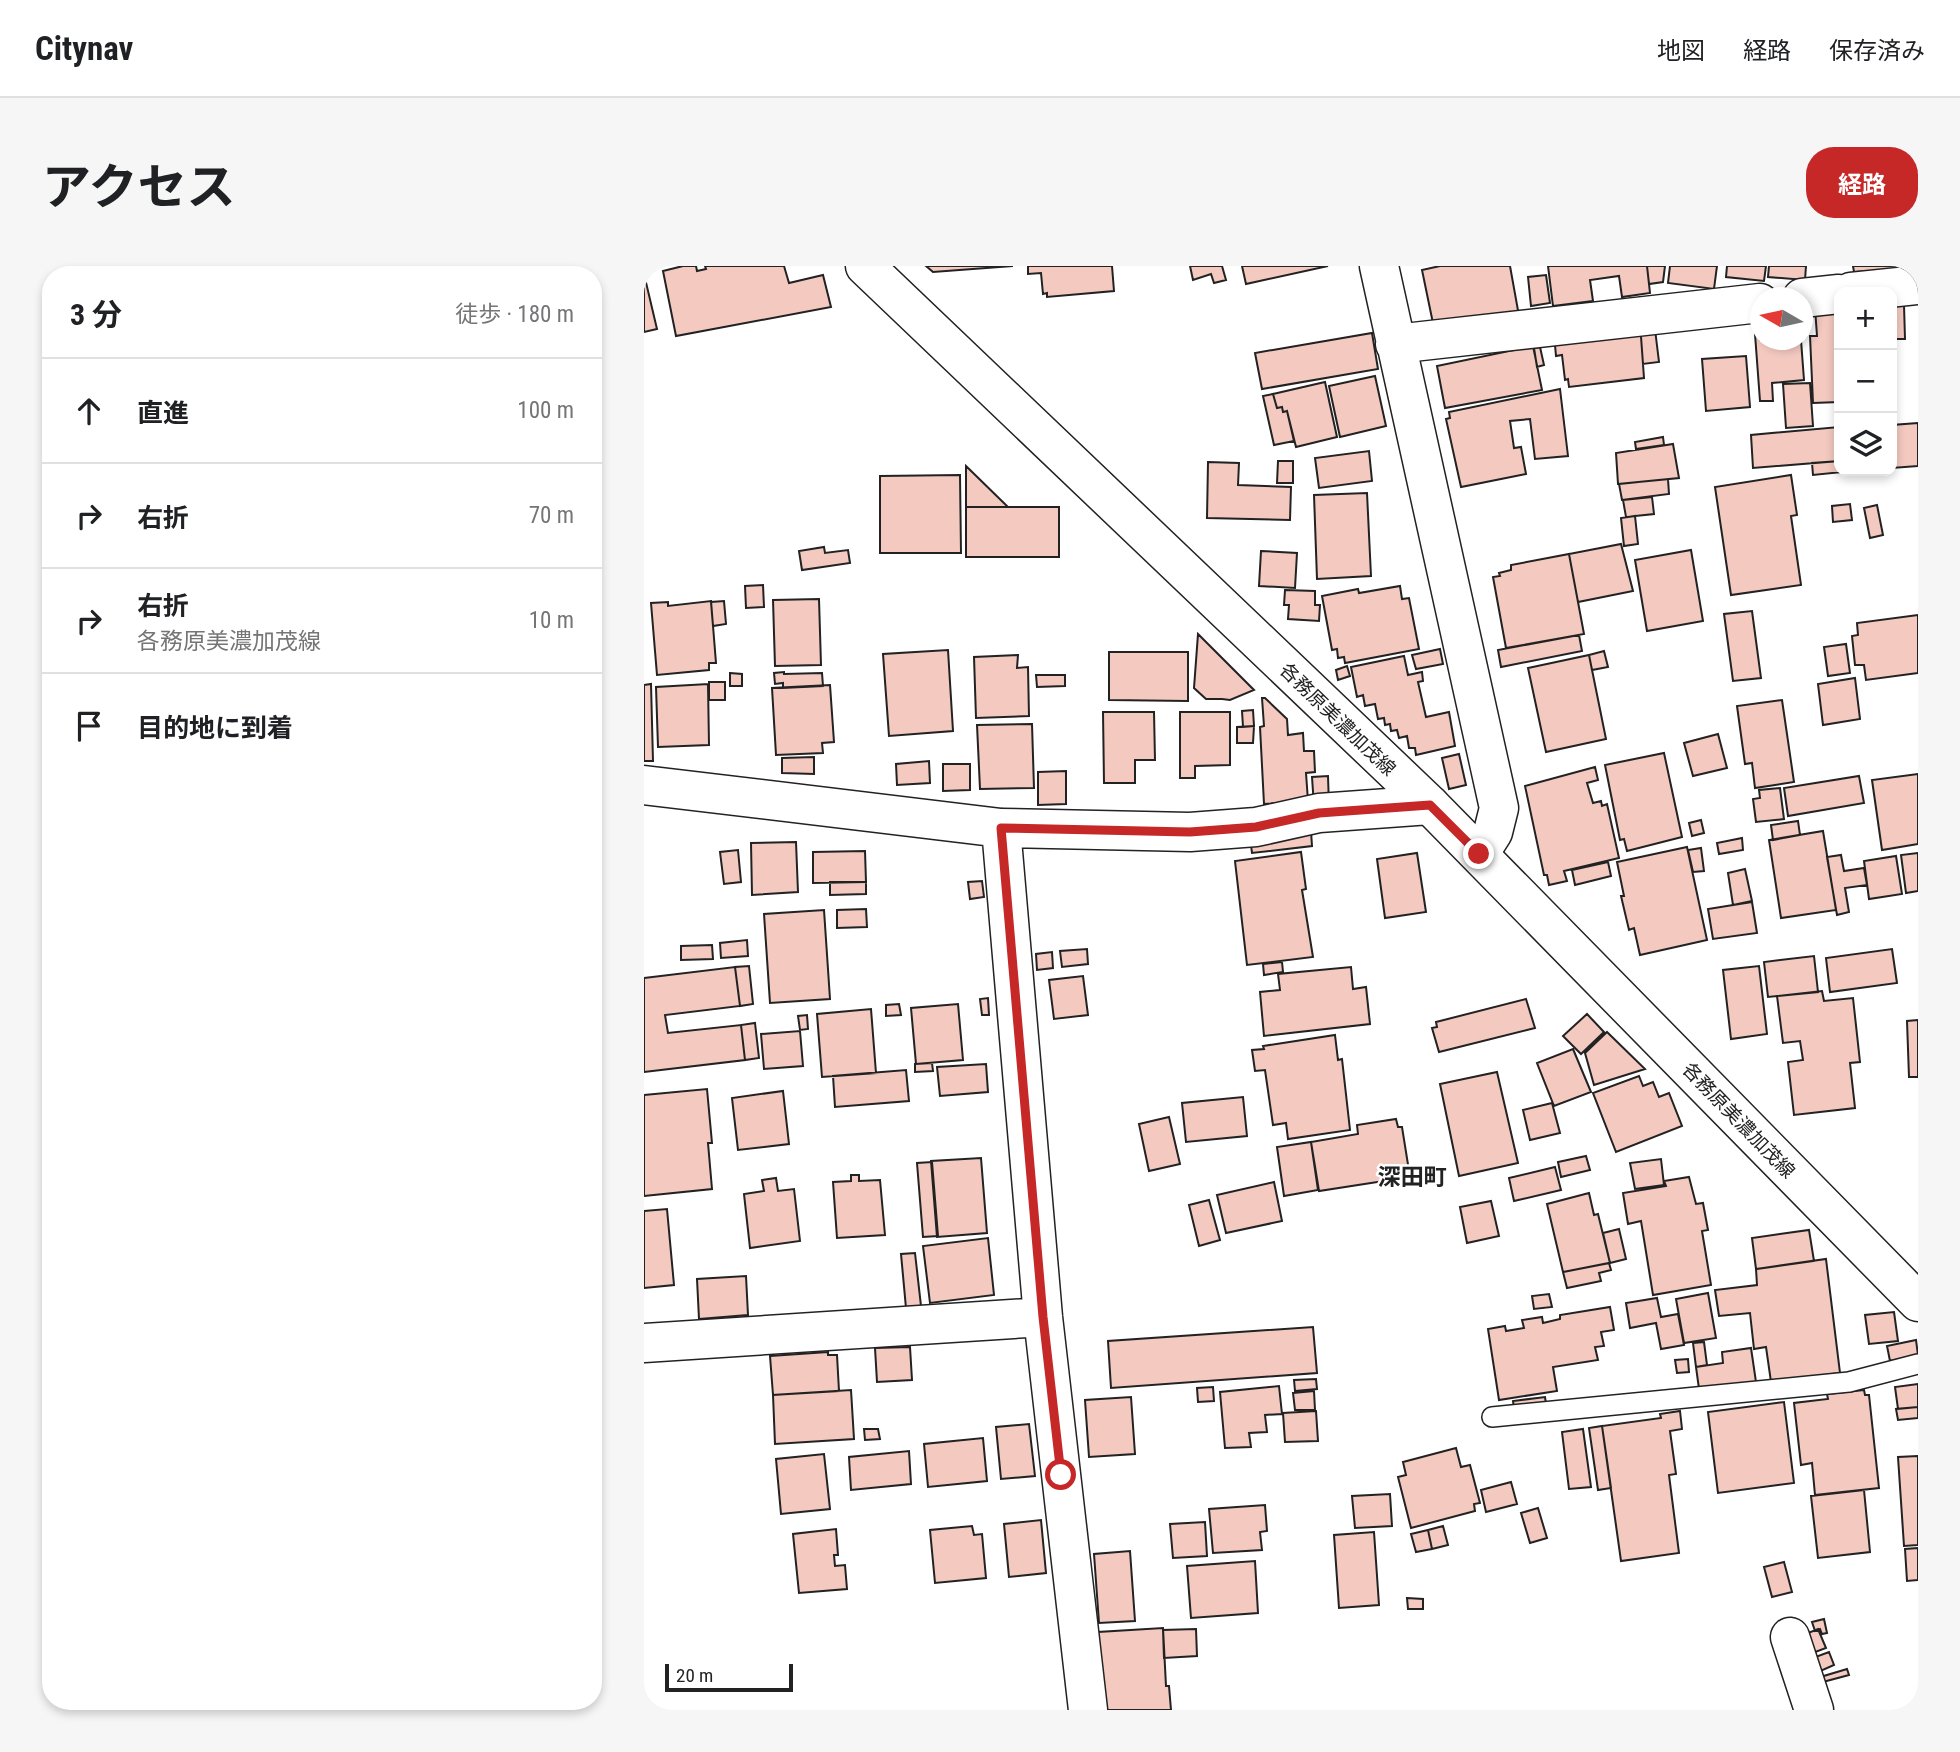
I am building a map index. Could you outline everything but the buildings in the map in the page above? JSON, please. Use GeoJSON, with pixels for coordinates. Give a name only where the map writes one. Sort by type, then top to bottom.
{"type":"FeatureCollection","features":[{"type":"Feature","properties":{"kind":"street","name":"各務原美濃加茂線"},"geometry":{"type":"LineString","coordinates":[[865,266],[1430,805],[1918,1302]]}},
{"type":"Feature","properties":{"kind":"street"},"geometry":{"type":"LineString","coordinates":[[1379,266],[1499,808],[1493,832],[1479,854]]}},
{"type":"Feature","properties":{"kind":"street"},"geometry":{"type":"LineString","coordinates":[[1897,287],[1918,285]]}},
{"type":"Feature","properties":{"kind":"street"},"geometry":{"type":"LineString","coordinates":[[1813,297],[1834,295]]}},
{"type":"Feature","properties":{"kind":"street"},"geometry":{"type":"LineString","coordinates":[[1395,344],[1750,304]]}},
{"type":"Feature","properties":{"kind":"street"},"geometry":{"type":"LineString","coordinates":[[644,785],[1001,828],[1190,832],[1256,827],[1319,813],[1430,805]]}},
{"type":"Feature","properties":{"kind":"street"},"geometry":{"type":"LineString","coordinates":[[1001,828],[1043,1317],[1087,1710]]}},
{"type":"Feature","properties":{"kind":"street"},"geometry":{"type":"LineString","coordinates":[[644,1343],[1043,1317]]}},
{"type":"Feature","properties":{"kind":"street"},"geometry":{"type":"LineString","coordinates":[[1790,1637],[1814,1710]]}},
{"type":"Feature","properties":{"kind":"lane"},"geometry":{"type":"LineString","coordinates":[[1492,1418],[1849,1382],[1918,1364]]}},
{"type":"Feature","properties":{"kind":"district","name":"深田町"},"geometry":{"type":"Point","coordinates":[1412,1177]}},
{"type":"Feature","properties":{"kind":"route"},"geometry":{"type":"LineString","coordinates":[[1061,1475],[1043,1317],[1001,828],[1190,832],[1256,827],[1319,813],[1430,805],[1479,854]]}}]}
